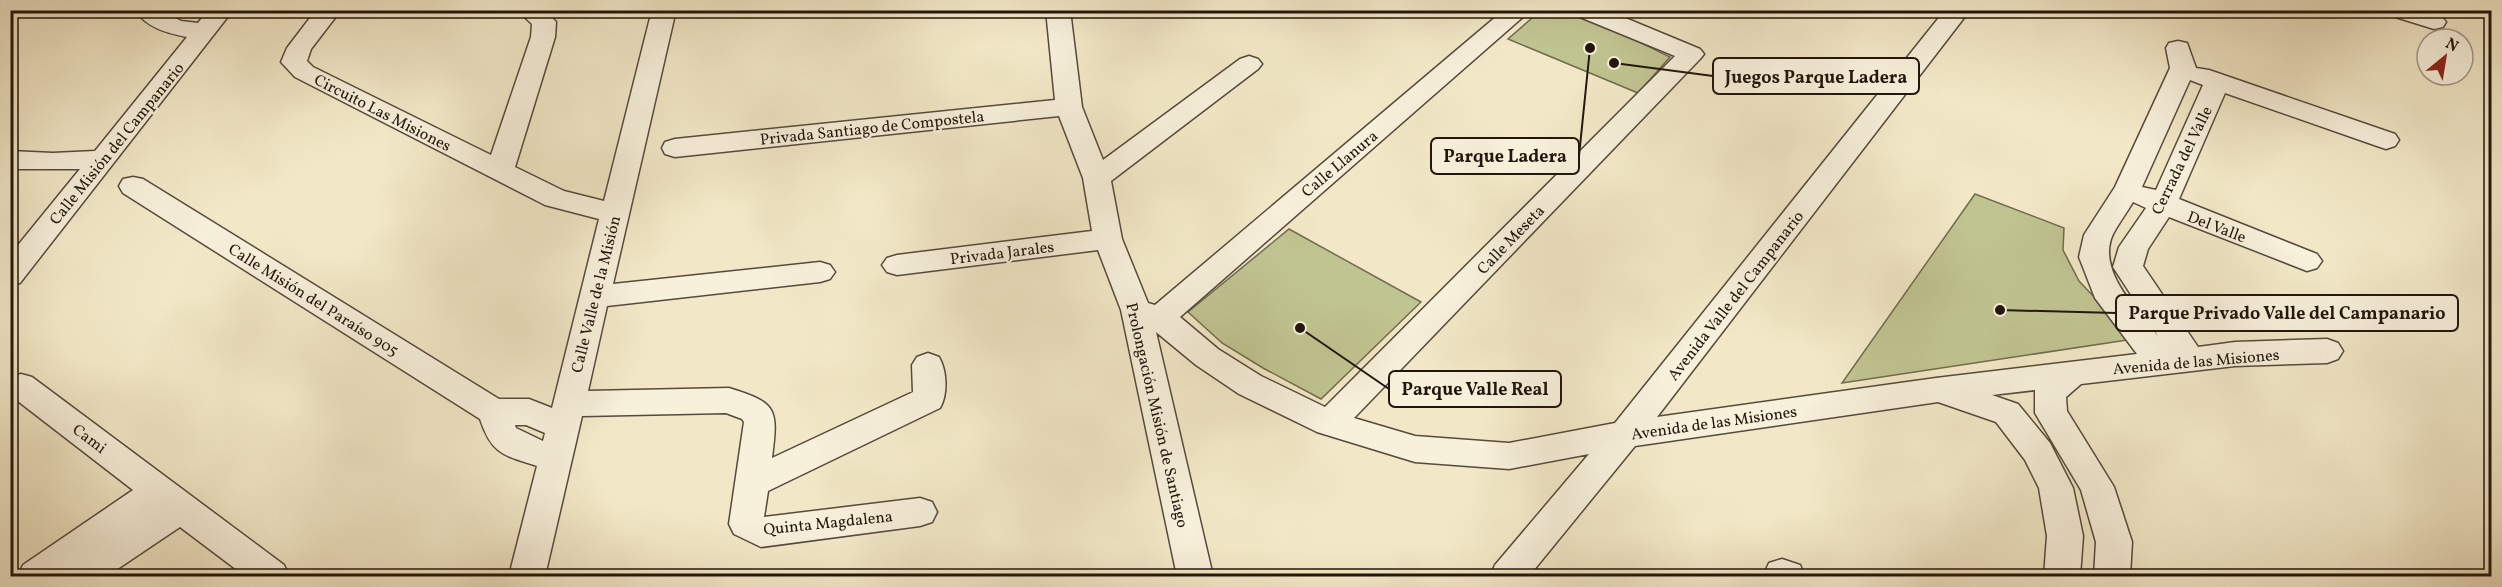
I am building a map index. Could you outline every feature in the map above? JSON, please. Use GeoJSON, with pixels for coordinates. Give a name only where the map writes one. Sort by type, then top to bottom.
{"type":"FeatureCollection","features":[{"type":"Feature","properties":{"kind":"street"},"geometry":{"type":"LineString","coordinates":[[147,10],[156,20],[175,28],[213,21]]}},
{"type":"Feature","properties":{"kind":"street","name":"Circuito Las Misiones"},"geometry":{"type":"LineString","coordinates":[[329,10],[299,48],[294,62],[304,72],[555,198],[565,212],[613,221]]}},
{"type":"Feature","properties":{"kind":"street"},"geometry":{"type":"LineString","coordinates":[[500,170],[543,37],[544,22],[529,10]]}},
{"type":"Feature","properties":{"kind":"street","name":"Calle Valle de la Misión"},"geometry":{"type":"LineString","coordinates":[[527,576],[664,10]]}},
{"type":"Feature","properties":{"kind":"street","name":"Prolongación Misión de Santiago"},"geometry":{"type":"LineString","coordinates":[[1058,10],[1070,107],[1097,178],[1108,239],[1148,314],[1195,576]]}},
{"type":"Feature","properties":{"kind":"street","name":"Calle Llanura"},"geometry":{"type":"LineString","coordinates":[[1148,314],[1172,306],[1519,10]]}},
{"type":"Feature","properties":{"kind":"street","name":"Calle Meseta"},"geometry":{"type":"LineString","coordinates":[[1329,423],[1691,54],[1584,10]]}},
{"type":"Feature","properties":{"kind":"street","name":"Avenida Valle del Campanario"},"geometry":{"type":"LineString","coordinates":[[1509,576],[1625,434],[1958,10]]}},
{"type":"Feature","properties":{"kind":"street"},"geometry":{"type":"LineString","coordinates":[[2398,10],[2434,22]]}},
{"type":"Feature","properties":{"kind":"street","name":"Calle Misión del Campanario"},"geometry":{"type":"LineString","coordinates":[[10,276],[213,21]]}},
{"type":"Feature","properties":{"kind":"street"},"geometry":{"type":"LineString","coordinates":[[2175,361],[2106,290],[2094,257],[2098,235],[2128,188],[2181,58],[2217,82],[2386,140]]}},
{"type":"Feature","properties":{"kind":"street"},"geometry":{"type":"LineString","coordinates":[[1097,178],[1249,64]]}},
{"type":"Feature","properties":{"kind":"street","name":"Cerrada del Valle"},"geometry":{"type":"LineString","coordinates":[[2128,267],[2134,247],[2163,205],[2217,82]]}},
{"type":"Feature","properties":{"kind":"street","name":"Privada Santiago de Compostela"},"geometry":{"type":"LineString","coordinates":[[675,148],[1070,107]]}},
{"type":"Feature","properties":{"kind":"street"},"geometry":{"type":"LineString","coordinates":[[10,160],[53,162],[102,159]]}},
{"type":"Feature","properties":{"kind":"street","name":"Calle Misión del Paraíso 905"},"geometry":{"type":"LineString","coordinates":[[134,186],[494,412]]}},
{"type":"Feature","properties":{"kind":"street","name":"Del Valle"},"geometry":{"type":"LineString","coordinates":[[2128,188],[2163,205],[2307,261]]}},
{"type":"Feature","properties":{"kind":"street","name":"Privada Jarales"},"geometry":{"type":"LineString","coordinates":[[897,265],[1108,239]]}},
{"type":"Feature","properties":{"kind":"street"},"geometry":{"type":"LineString","coordinates":[[2094,257],[2128,267],[2175,361]]}},
{"type":"Feature","properties":{"kind":"street"},"geometry":{"type":"LineString","coordinates":[[595,297],[820,272]]}},
{"type":"Feature","properties":{"kind":"street","name":"Avenida de las Misiones"},"geometry":{"type":"LineString","coordinates":[[1148,314],[1250,385],[1329,423],[1414,449],[1509,456],[1625,434],[1936,390],[2235,354],[2327,351]]}},
{"type":"Feature","properties":{"kind":"street"},"geometry":{"type":"LineString","coordinates":[[751,483],[929,399],[928,365]]}},
{"type":"Feature","properties":{"kind":"street"},"geometry":{"type":"LineString","coordinates":[[2074,373],[2050,392],[2051,413],[2094,481],[2114,542],[2112,576]]}},
{"type":"Feature","properties":{"kind":"street","name":"Cami"},"geometry":{"type":"LineString","coordinates":[[21,386],[271,576]]}},
{"type":"Feature","properties":{"kind":"street"},"geometry":{"type":"LineString","coordinates":[[1936,390],[2007,413],[2038,452],[2056,488],[2065,536],[2062,576]]}},
{"type":"Feature","properties":{"kind":"street","name":"Quinta Magdalena"},"geometry":{"type":"LineString","coordinates":[[566,415],[647,400],[729,400],[753,410],[760,421],[746,524],[761,532],[920,512]]}},
{"type":"Feature","properties":{"kind":"street"},"geometry":{"type":"LineString","coordinates":[[555,459],[520,447],[502,436],[494,412],[566,415]]}},
{"type":"Feature","properties":{"kind":"street"},"geometry":{"type":"LineString","coordinates":[[2051,478],[2094,481]]}},
{"type":"Feature","properties":{"kind":"street"},"geometry":{"type":"LineString","coordinates":[[36,576],[169,499]]}},
{"type":"Feature","properties":{"kind":"street"},"geometry":{"type":"LineString","coordinates":[[79,576],[169,499]]}},
{"type":"Feature","properties":{"kind":"green space"},"geometry":{"type":"Polygon","coordinates":[[[1540,11],[1574,16],[1607,27],[1670,57],[1638,93],[1508,39],[1540,11]]]}},
{"type":"Feature","properties":{"kind":"green space"},"geometry":{"type":"Polygon","coordinates":[[[1975,194],[2064,228],[2063,250],[2079,281],[2134,339],[1842,383],[1975,194]]]}},
{"type":"Feature","properties":{"kind":"green space"},"geometry":{"type":"Polygon","coordinates":[[[1289,229],[1421,302],[1321,399],[1222,343],[1188,312],[1289,229]]]}},
{"type":"Feature","properties":{"kind":"place","name":"Parque Ladera"},"geometry":{"type":"Point","coordinates":[1590,48]}},
{"type":"Feature","properties":{"kind":"place","name":"Juegos Parque Ladera"},"geometry":{"type":"Point","coordinates":[1614,63]}},
{"type":"Feature","properties":{"kind":"place","name":"Parque Privado Valle del Campanario"},"geometry":{"type":"Point","coordinates":[2000,310]}},
{"type":"Feature","properties":{"kind":"place","name":"Parque Valle Real"},"geometry":{"type":"Point","coordinates":[1300,328]}}]}
